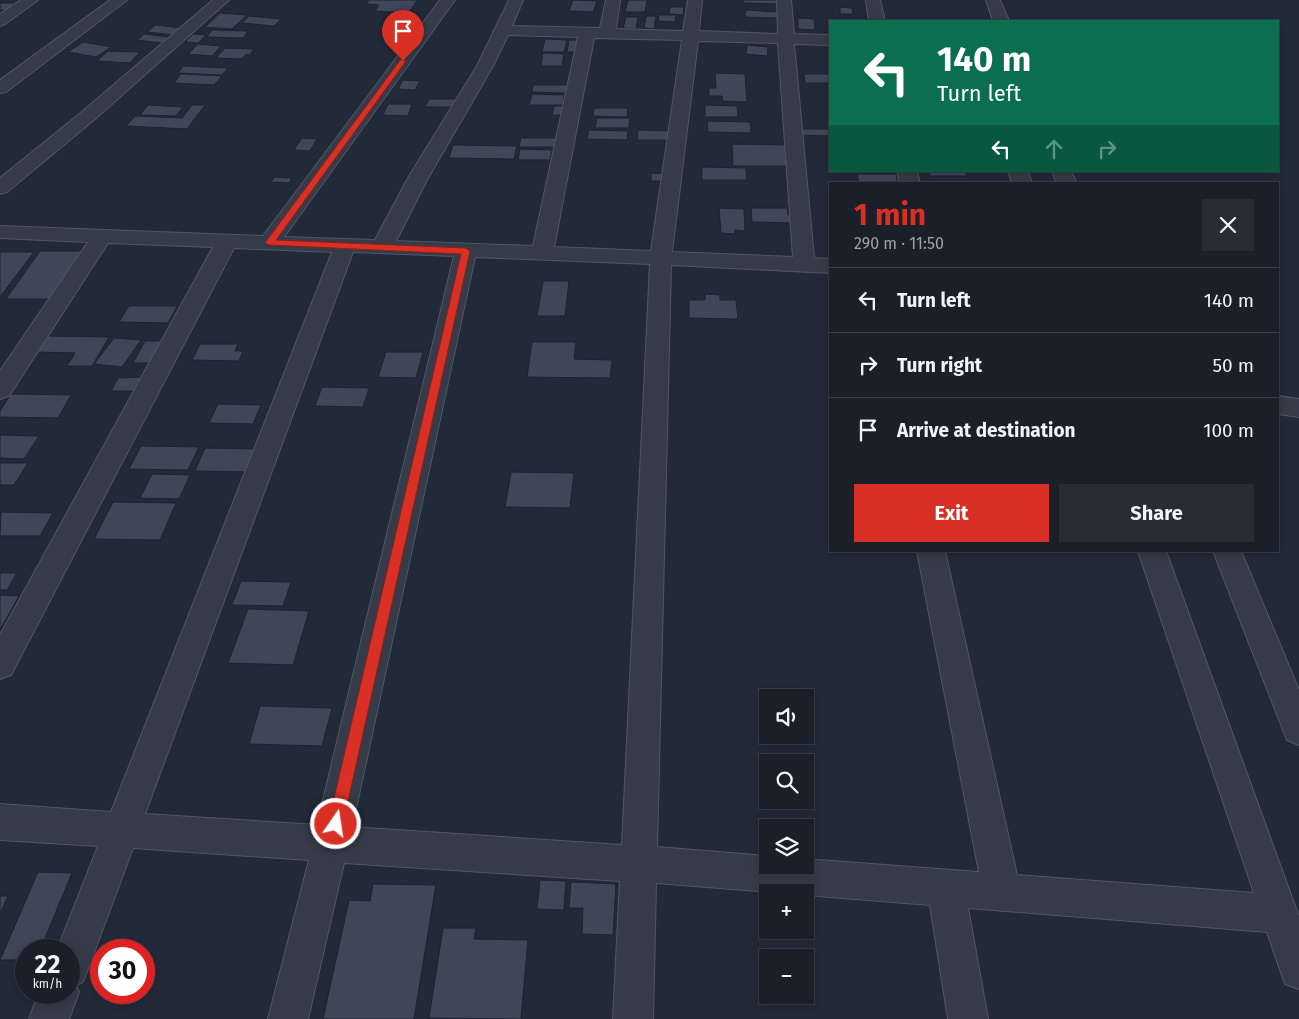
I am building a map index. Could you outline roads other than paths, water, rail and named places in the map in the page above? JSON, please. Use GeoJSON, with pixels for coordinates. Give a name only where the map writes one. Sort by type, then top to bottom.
{"type":"FeatureCollection","features":[{"type":"Feature","properties":{"kind":"street"},"geometry":{"type":"LineString","coordinates":[[0,21],[31,0]]}},
{"type":"Feature","properties":{"kind":"street"},"geometry":{"type":"LineString","coordinates":[[0,88],[120,0]]}},
{"type":"Feature","properties":{"kind":"street"},"geometry":{"type":"LineString","coordinates":[[0,188],[89,115],[222,0]]}},
{"type":"Feature","properties":{"kind":"street"},"geometry":{"type":"LineString","coordinates":[[269,243],[448,0]]}},
{"type":"Feature","properties":{"kind":"street"},"geometry":{"type":"LineString","coordinates":[[382,247],[418,178],[484,66],[516,0]]}},
{"type":"Feature","properties":{"kind":"street"},"geometry":{"type":"LineString","coordinates":[[607,33],[612,0]]}},
{"type":"Feature","properties":{"kind":"street"},"geometry":{"type":"LineString","coordinates":[[633,1019],[661,258],[695,0]]}},
{"type":"Feature","properties":{"kind":"street"},"geometry":{"type":"LineString","coordinates":[[784,0],[804,265]]}},
{"type":"Feature","properties":{"kind":"street"},"geometry":{"type":"LineString","coordinates":[[873,0],[877,20]]}},
{"type":"Feature","properties":{"kind":"street"},"geometry":{"type":"LineString","coordinates":[[993,0],[1000,20]]}},
{"type":"Feature","properties":{"kind":"street"},"geometry":{"type":"LineString","coordinates":[[502,30],[829,40]]}},
{"type":"Feature","properties":{"kind":"street"},"geometry":{"type":"LineString","coordinates":[[542,254],[587,32]]}},
{"type":"Feature","properties":{"kind":"street"},"geometry":{"type":"LineString","coordinates":[[0,232],[829,266]]}},
{"type":"Feature","properties":{"kind":"street"},"geometry":{"type":"LineString","coordinates":[[0,390],[102,236]]}},
{"type":"Feature","properties":{"kind":"street"},"geometry":{"type":"LineString","coordinates":[[0,665],[227,241]]}},
{"type":"Feature","properties":{"kind":"street"},"geometry":{"type":"LineString","coordinates":[[80,939],[345,246]]}},
{"type":"Feature","properties":{"kind":"street"},"geometry":{"type":"LineString","coordinates":[[288,1019],[331,843],[466,251]]}},
{"type":"Feature","properties":{"kind":"street"},"geometry":{"type":"LineString","coordinates":[[1279,405],[1299,408]]}},
{"type":"Feature","properties":{"kind":"street"},"geometry":{"type":"LineString","coordinates":[[932,552],[1002,892]]}},
{"type":"Feature","properties":{"kind":"street"},"geometry":{"type":"LineString","coordinates":[[1152,552],[1299,970]]}},
{"type":"Feature","properties":{"kind":"street"},"geometry":{"type":"LineString","coordinates":[[1227,552],[1299,728]]}},
{"type":"Feature","properties":{"kind":"street"},"geometry":{"type":"LineString","coordinates":[[0,822],[639,864],[1279,914]]}},
{"type":"Feature","properties":{"kind":"street"},"geometry":{"type":"LineString","coordinates":[[946,888],[968,1019]]}},
{"type":"Feature","properties":{"kind":"street"},"geometry":{"type":"LineString","coordinates":[[49,1019],[55,1004]]}}]}
